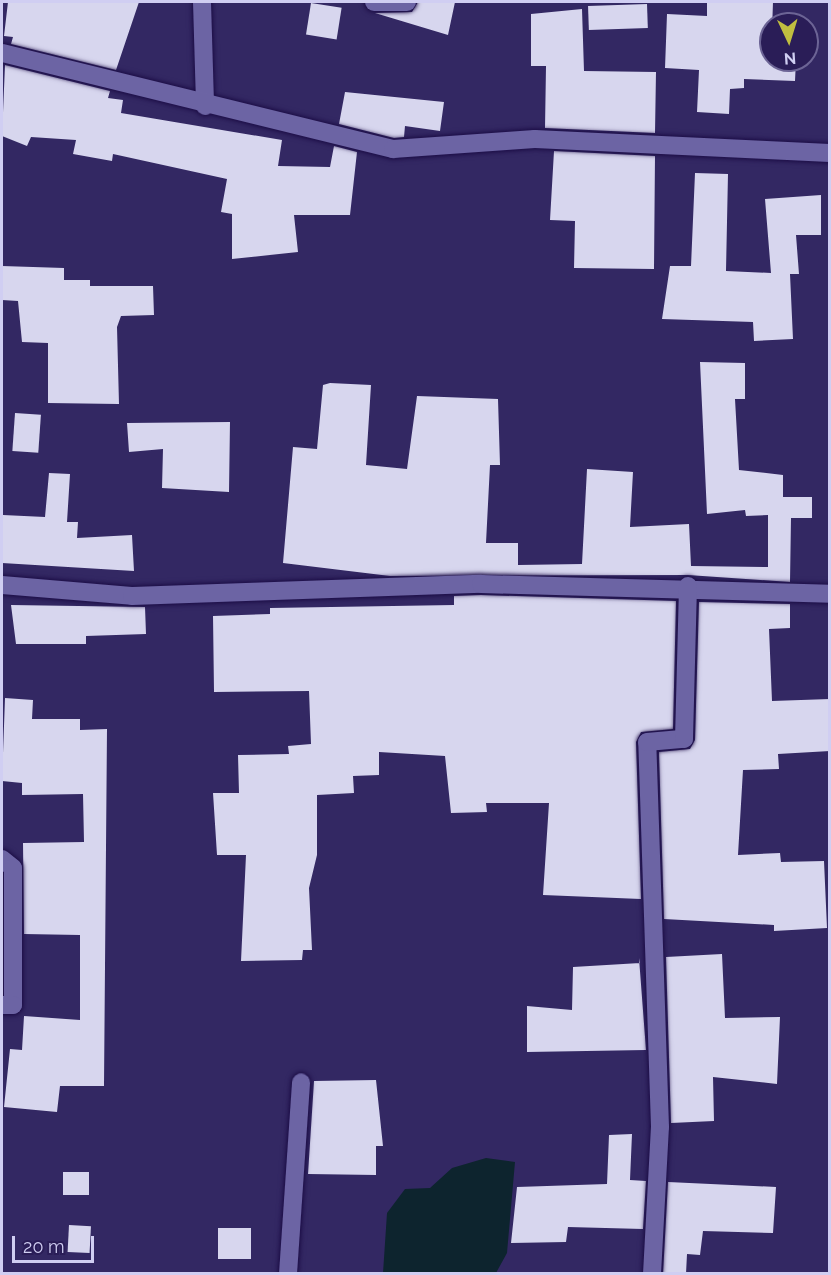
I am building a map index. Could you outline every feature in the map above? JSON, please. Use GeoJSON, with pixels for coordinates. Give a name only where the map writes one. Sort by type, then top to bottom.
{"type":"FeatureCollection","features":[{"type":"Feature","properties":{"kind":"street"},"geometry":{"type":"LineString","coordinates":[[202,2],[205,106]]}},
{"type":"Feature","properties":{"kind":"street"},"geometry":{"type":"LineString","coordinates":[[374,2],[407,2]]}},
{"type":"Feature","properties":{"kind":"street"},"geometry":{"type":"LineString","coordinates":[[2,53],[205,106],[393,149],[535,139],[830,153]]}},
{"type":"Feature","properties":{"kind":"street"},"geometry":{"type":"LineString","coordinates":[[2,585],[132,596],[481,584],[688,586],[830,594]]}},
{"type":"Feature","properties":{"kind":"street"},"geometry":{"type":"LineString","coordinates":[[652,1274],[660,1127],[647,742],[684,739],[688,586]]}},
{"type":"Feature","properties":{"kind":"street"},"geometry":{"type":"LineString","coordinates":[[2,859],[13,868],[13,1005],[2,1005]]}},
{"type":"Feature","properties":{"kind":"street"},"geometry":{"type":"LineString","coordinates":[[288,1274],[302,1082]]}},
{"type":"Feature","properties":{"kind":"water"},"geometry":{"type":"Polygon","coordinates":[[[486,1158],[515,1162],[507,1253],[496,1273],[383,1273],[387,1213],[405,1189],[430,1188],[452,1168],[486,1158]]]}},
{"type":"Feature","properties":{"kind":"building"},"geometry":{"type":"Polygon","coordinates":[[[8,2],[139,2],[116,70],[11,44],[13,37],[4,36],[8,2]]]}},
{"type":"Feature","properties":{"kind":"building"},"geometry":{"type":"Polygon","coordinates":[[[418,2],[455,2],[448,35],[375,13],[412,12],[418,2]]]}},
{"type":"Feature","properties":{"kind":"building"},"geometry":{"type":"Polygon","coordinates":[[[707,2],[773,2],[773,12],[759,12],[759,72],[795,72],[795,81],[744,79],[744,88],[730,89],[729,114],[697,112],[699,70],[665,68],[667,14],[707,16],[707,2]]]}},
{"type":"Feature","properties":{"kind":"building"},"geometry":{"type":"Polygon","coordinates":[[[311,3],[342,8],[337,39],[306,35],[311,3]]]}},
{"type":"Feature","properties":{"kind":"building"},"geometry":{"type":"Polygon","coordinates":[[[647,4],[648,28],[589,30],[588,6],[647,4]]]}},
{"type":"Feature","properties":{"kind":"building"},"geometry":{"type":"Polygon","coordinates":[[[582,9],[584,71],[656,72],[655,133],[545,128],[546,66],[531,66],[531,14],[582,9]]]}},
{"type":"Feature","properties":{"kind":"building"},"geometry":{"type":"Polygon","coordinates":[[[5,65],[110,91],[108,98],[123,100],[121,113],[282,140],[278,166],[330,167],[334,146],[357,152],[350,215],[294,215],[298,252],[232,259],[232,214],[221,212],[227,179],[113,154],[112,161],[73,154],[76,140],[31,137],[27,146],[2,136],[5,65]]]}},
{"type":"Feature","properties":{"kind":"building"},"geometry":{"type":"Polygon","coordinates":[[[345,92],[444,102],[440,131],[405,126],[404,137],[394,138],[339,124],[345,92]]]}},
{"type":"Feature","properties":{"kind":"building"},"geometry":{"type":"Polygon","coordinates":[[[554,151],[655,156],[654,269],[574,268],[575,221],[550,220],[554,151]]]}},
{"type":"Feature","properties":{"kind":"building"},"geometry":{"type":"Polygon","coordinates":[[[695,173],[728,174],[726,271],[771,273],[765,199],[821,195],[821,235],[796,235],[799,274],[790,274],[793,339],[754,341],[753,322],[662,319],[670,266],[691,266],[695,173]]]}},
{"type":"Feature","properties":{"kind":"building"},"geometry":{"type":"Polygon","coordinates":[[[2,266],[64,268],[64,280],[90,280],[90,286],[153,286],[154,315],[121,316],[117,327],[119,404],[48,403],[48,343],[22,342],[18,301],[2,300],[2,266]]]}},
{"type":"Feature","properties":{"kind":"building"},"geometry":{"type":"Polygon","coordinates":[[[700,362],[745,363],[745,399],[735,399],[739,470],[783,475],[783,497],[812,497],[812,518],[791,518],[790,582],[688,575],[390,576],[283,563],[293,447],[317,449],[323,385],[330,383],[371,385],[366,465],[407,469],[417,396],[498,399],[500,465],[490,465],[486,543],[518,543],[518,565],[582,564],[587,469],[633,472],[630,527],[689,524],[691,566],[768,567],[768,515],[746,516],[745,510],[707,514],[700,362]]]}},
{"type":"Feature","properties":{"kind":"building"},"geometry":{"type":"Polygon","coordinates":[[[15,413],[41,415],[38,453],[12,451],[15,413]]]}},
{"type":"Feature","properties":{"kind":"building"},"geometry":{"type":"Polygon","coordinates":[[[230,422],[229,492],[162,488],[163,449],[129,452],[127,423],[230,422]]]}},
{"type":"Feature","properties":{"kind":"building"},"geometry":{"type":"Polygon","coordinates":[[[49,473],[70,474],[67,522],[78,522],[77,538],[132,535],[134,571],[2,563],[3,515],[45,517],[49,473]]]}},
{"type":"Feature","properties":{"kind":"building"},"geometry":{"type":"Polygon","coordinates":[[[454,596],[676,601],[673,729],[641,732],[636,742],[641,899],[543,895],[549,803],[486,803],[487,812],[451,813],[445,756],[379,752],[379,775],[353,776],[354,793],[317,795],[317,855],[309,888],[312,950],[303,950],[302,960],[241,961],[246,855],[217,855],[213,793],[239,793],[238,755],[289,754],[288,746],[311,744],[309,691],[214,692],[213,616],[270,614],[270,608],[454,605],[454,596]]]}},
{"type":"Feature","properties":{"kind":"building"},"geometry":{"type":"Polygon","coordinates":[[[699,602],[790,604],[790,628],[769,629],[772,701],[830,699],[830,751],[778,754],[779,769],[743,770],[738,855],[780,853],[781,862],[824,861],[827,928],[774,931],[774,925],[664,919],[659,752],[690,749],[695,740],[699,602]]]}},
{"type":"Feature","properties":{"kind":"building"},"geometry":{"type":"Polygon","coordinates":[[[11,605],[145,607],[146,634],[86,636],[86,644],[16,644],[11,605]]]}},
{"type":"Feature","properties":{"kind":"building"},"geometry":{"type":"Polygon","coordinates":[[[5,698],[33,700],[32,719],[80,719],[80,730],[107,729],[104,1086],[60,1086],[57,1112],[4,1107],[10,1049],[22,1050],[24,1016],[80,1020],[80,935],[24,934],[23,843],[84,842],[83,794],[22,795],[22,783],[2,781],[5,698]]]}},
{"type":"Feature","properties":{"kind":"building"},"geometry":{"type":"Polygon","coordinates":[[[722,954],[725,1018],[780,1017],[777,1084],[713,1077],[714,1121],[671,1123],[666,957],[722,954]]]}},
{"type":"Feature","properties":{"kind":"building"},"geometry":{"type":"Polygon","coordinates":[[[639,963],[646,1050],[527,1052],[527,1006],[572,1010],[573,967],[639,963]]]}},
{"type":"Feature","properties":{"kind":"building"},"geometry":{"type":"Polygon","coordinates":[[[376,1080],[383,1146],[376,1146],[376,1175],[308,1174],[314,1081],[376,1080]]]}},
{"type":"Feature","properties":{"kind":"building"},"geometry":{"type":"Polygon","coordinates":[[[632,1134],[630,1180],[646,1181],[643,1229],[568,1227],[566,1242],[511,1243],[517,1187],[607,1184],[609,1135],[632,1134]]]}},
{"type":"Feature","properties":{"kind":"building"},"geometry":{"type":"Polygon","coordinates":[[[63,1172],[89,1172],[89,1195],[63,1195],[63,1172]]]}},
{"type":"Feature","properties":{"kind":"building"},"geometry":{"type":"Polygon","coordinates":[[[668,1182],[776,1187],[773,1233],[703,1231],[700,1255],[687,1254],[686,1274],[663,1274],[668,1182]]]}},
{"type":"Feature","properties":{"kind":"building"},"geometry":{"type":"Polygon","coordinates":[[[69,1225],[91,1226],[90,1253],[68,1252],[69,1225]]]}},
{"type":"Feature","properties":{"kind":"building"},"geometry":{"type":"Polygon","coordinates":[[[218,1228],[251,1228],[251,1259],[218,1259],[218,1228]]]}}]}
